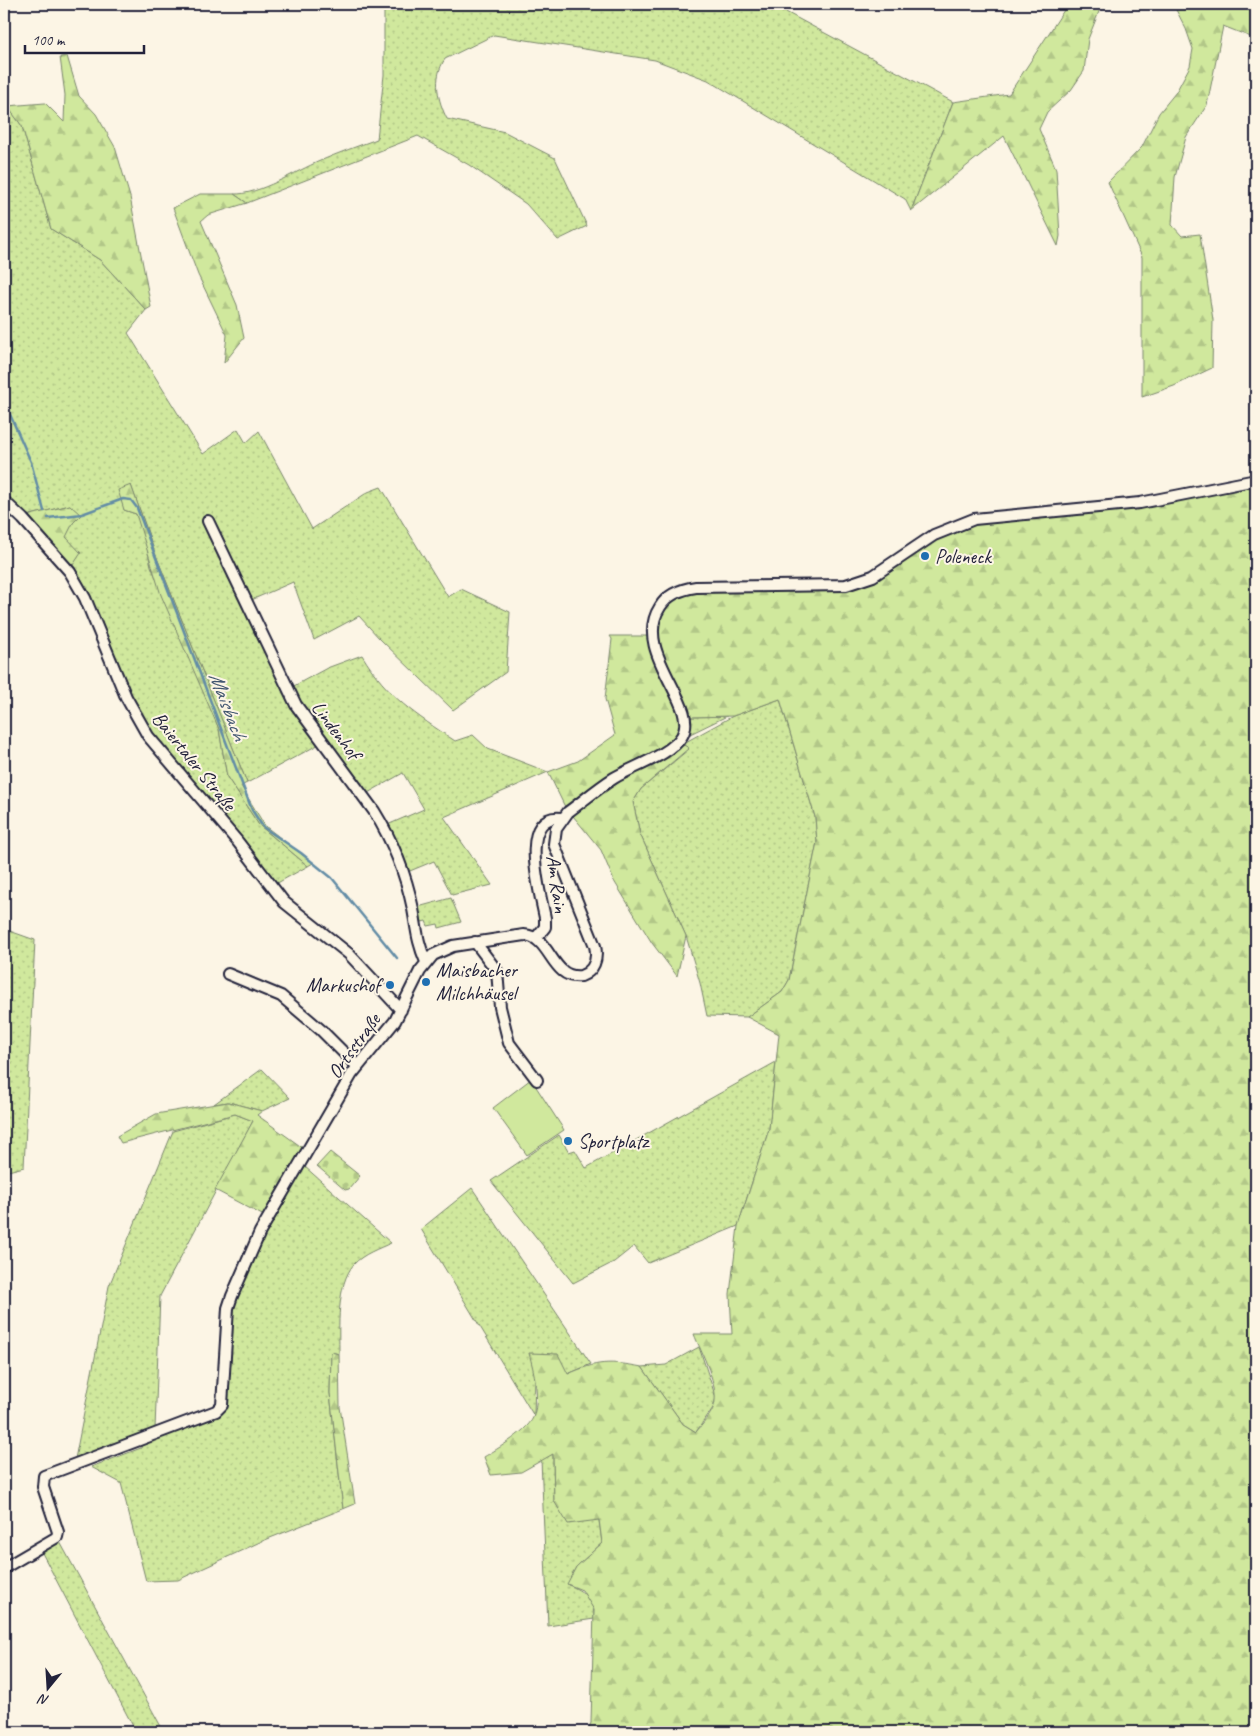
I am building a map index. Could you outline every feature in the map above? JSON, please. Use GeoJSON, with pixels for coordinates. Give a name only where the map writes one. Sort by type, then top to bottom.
{"type":"FeatureCollection","features":[{"type":"Feature","properties":{"kind":"street"},"geometry":{"type":"LineString","coordinates":[[536,938],[559,968],[568,975],[578,977],[585,974],[596,962],[595,946],[554,844],[554,834],[565,815],[614,778],[665,751],[682,736],[686,724],[682,709],[652,639],[653,625],[661,605],[671,596],[686,589],[846,585],[873,576],[934,534],[974,519],[1140,503],[1256,480]]}},
{"type":"Feature","properties":{"kind":"street","name":"Baiertaler Straße"},"geometry":{"type":"LineString","coordinates":[[4,502],[23,519],[70,572],[85,598],[126,698],[148,736],[232,835],[284,902],[348,954],[401,1010]]}},
{"type":"Feature","properties":{"kind":"street","name":"Lindenhof"},"geometry":{"type":"LineString","coordinates":[[208,521],[293,700],[385,829],[405,881],[413,909],[417,940],[426,962]]}},
{"type":"Feature","properties":{"kind":"street","name":"Am Rain"},"geometry":{"type":"LineString","coordinates":[[536,938],[545,927],[545,918],[534,865],[534,848],[538,833],[546,820],[565,815]]}},
{"type":"Feature","properties":{"kind":"street","name":"Ortsstraße"},"geometry":{"type":"LineString","coordinates":[[4,1568],[57,1537],[58,1532],[43,1487],[44,1476],[220,1408],[223,1402],[230,1301],[260,1232],[357,1066],[388,1031],[426,962],[440,950],[475,942],[524,935],[536,938]]}},
{"type":"Feature","properties":{"kind":"street"},"geometry":{"type":"LineString","coordinates":[[475,942],[497,970],[500,1007],[509,1043],[537,1080]]}},
{"type":"Feature","properties":{"kind":"street"},"geometry":{"type":"LineString","coordinates":[[228,974],[280,996],[321,1030],[357,1066]]}},
{"type":"Feature","properties":{"kind":"green space"},"geometry":{"type":"Polygon","coordinates":[[[384,4],[771,4],[953,102],[911,211],[905,199],[708,80],[655,60],[494,35],[445,59],[441,66],[438,89],[441,105],[447,119],[505,132],[555,158],[587,226],[558,240],[526,204],[469,165],[418,136],[247,203],[234,194],[255,191],[266,187],[327,158],[377,139],[384,75],[384,4]]]}},
{"type":"Feature","properties":{"kind":"green space"},"geometry":{"type":"Polygon","coordinates":[[[1068,4],[1102,4],[1088,39],[1084,71],[1071,90],[1047,112],[1039,129],[1056,169],[1060,236],[1058,246],[1004,136],[911,211],[953,102],[1009,94],[1068,4]]]}},
{"type":"Feature","properties":{"kind":"green space"},"geometry":{"type":"Polygon","coordinates":[[[1173,4],[1256,4],[1256,39],[1223,26],[1207,105],[1186,137],[1175,177],[1172,225],[1182,236],[1200,234],[1213,320],[1212,368],[1174,386],[1142,397],[1142,257],[1108,182],[1142,147],[1159,113],[1176,92],[1190,66],[1193,49],[1186,29],[1173,4]]]}},
{"type":"Feature","properties":{"kind":"green space"},"geometry":{"type":"Polygon","coordinates":[[[67,56],[79,96],[96,114],[115,147],[130,197],[151,307],[146,310],[100,260],[51,229],[22,126],[7,106],[45,103],[64,122],[65,95],[60,57],[67,56]]]}},
{"type":"Feature","properties":{"kind":"green space"},"geometry":{"type":"Polygon","coordinates":[[[4,101],[22,126],[51,229],[100,260],[146,310],[128,333],[203,454],[238,429],[246,443],[259,431],[312,529],[368,492],[381,487],[448,597],[461,589],[510,612],[506,672],[453,710],[359,616],[314,640],[293,582],[249,601],[290,688],[327,668],[362,655],[392,694],[455,741],[473,735],[488,749],[548,772],[444,817],[492,885],[452,895],[434,861],[405,873],[385,826],[424,809],[403,773],[366,794],[325,741],[247,783],[155,553],[131,485],[124,510],[136,514],[144,535],[151,566],[219,729],[227,777],[259,825],[308,866],[272,886],[148,731],[71,568],[65,537],[80,515],[70,505],[23,517],[4,499],[4,101]]]}},
{"type":"Feature","properties":{"kind":"green space"},"geometry":{"type":"Polygon","coordinates":[[[200,194],[234,194],[247,203],[208,215],[201,221],[237,305],[244,338],[224,363],[227,335],[198,275],[173,208],[200,194]]]}},
{"type":"Feature","properties":{"kind":"green space"},"geometry":{"type":"Polygon","coordinates":[[[1256,474],[1256,1732],[587,1732],[591,1723],[594,1610],[582,1590],[567,1584],[576,1567],[602,1543],[599,1520],[568,1524],[554,1501],[553,1454],[521,1472],[491,1475],[484,1457],[520,1433],[534,1415],[536,1392],[529,1353],[558,1354],[568,1374],[604,1363],[642,1367],[683,1424],[696,1432],[711,1413],[715,1398],[714,1389],[709,1370],[694,1334],[732,1334],[730,1294],[738,1226],[769,1129],[779,1034],[747,1017],[782,992],[789,980],[817,842],[815,817],[780,699],[733,716],[690,717],[680,729],[682,744],[689,748],[641,789],[633,802],[640,834],[686,936],[677,976],[652,943],[614,881],[601,850],[564,805],[548,772],[578,761],[615,735],[605,699],[612,639],[610,636],[648,636],[653,609],[657,603],[668,593],[685,585],[846,581],[891,561],[908,546],[931,531],[977,513],[1164,495],[1249,478],[1256,474]]]}},
{"type":"Feature","properties":{"kind":"green space"},"geometry":{"type":"Polygon","coordinates":[[[131,485],[155,553],[247,783],[241,786],[265,826],[313,863],[308,866],[259,825],[227,777],[219,729],[161,595],[136,514],[124,510],[118,490],[131,485]]]}},
{"type":"Feature","properties":{"kind":"green space"},"geometry":{"type":"Polygon","coordinates":[[[70,505],[81,515],[73,523],[66,537],[81,553],[71,568],[23,517],[70,505]]]}},
{"type":"Feature","properties":{"kind":"green space"},"geometry":{"type":"Polygon","coordinates":[[[780,699],[815,817],[817,842],[789,980],[782,992],[747,1017],[707,1016],[700,983],[686,936],[640,834],[633,802],[641,789],[689,749],[682,744],[733,716],[780,699]]]}},
{"type":"Feature","properties":{"kind":"green space"},"geometry":{"type":"Polygon","coordinates":[[[727,716],[688,735],[690,717],[727,716]]]}},
{"type":"Feature","properties":{"kind":"green space"},"geometry":{"type":"Polygon","coordinates":[[[451,898],[461,922],[439,928],[438,924],[428,926],[426,921],[422,922],[418,907],[451,898]]]}},
{"type":"Feature","properties":{"kind":"green space"},"geometry":{"type":"Polygon","coordinates":[[[4,929],[35,940],[24,1167],[4,1172],[4,929]]]}},
{"type":"Feature","properties":{"kind":"green space"},"geometry":{"type":"Polygon","coordinates":[[[776,1062],[769,1129],[738,1226],[648,1263],[634,1246],[614,1262],[573,1283],[491,1181],[559,1135],[569,1152],[575,1150],[586,1168],[776,1062]]]}},
{"type":"Feature","properties":{"kind":"green space"},"geometry":{"type":"Polygon","coordinates":[[[262,1069],[290,1098],[262,1111],[228,1102],[214,1104],[262,1069]]]}},
{"type":"Feature","properties":{"kind":"green space"},"geometry":{"type":"Polygon","coordinates":[[[531,1079],[564,1130],[527,1155],[493,1108],[531,1079]]]}},
{"type":"Feature","properties":{"kind":"green space"},"geometry":{"type":"Polygon","coordinates":[[[228,1102],[262,1111],[257,1115],[303,1148],[266,1217],[215,1190],[253,1121],[235,1114],[121,1143],[117,1136],[156,1114],[228,1102]]]}},
{"type":"Feature","properties":{"kind":"green space"},"geometry":{"type":"Polygon","coordinates":[[[235,1114],[253,1121],[160,1296],[155,1429],[75,1459],[109,1286],[173,1131],[235,1114]]]}},
{"type":"Feature","properties":{"kind":"green space"},"geometry":{"type":"Polygon","coordinates":[[[330,1152],[360,1176],[349,1189],[345,1190],[317,1166],[330,1152]]]}},
{"type":"Feature","properties":{"kind":"green space"},"geometry":{"type":"Polygon","coordinates":[[[304,1166],[391,1243],[362,1257],[354,1264],[348,1273],[341,1295],[339,1354],[331,1352],[330,1393],[343,1509],[260,1542],[178,1580],[146,1581],[121,1483],[91,1467],[141,1448],[143,1440],[225,1407],[234,1298],[265,1231],[304,1166]]]}},
{"type":"Feature","properties":{"kind":"green space"},"geometry":{"type":"Polygon","coordinates":[[[472,1188],[591,1364],[568,1374],[535,1378],[534,1416],[421,1229],[472,1188]]]}},
{"type":"Feature","properties":{"kind":"green space"},"geometry":{"type":"Polygon","coordinates":[[[699,1347],[716,1398],[713,1408],[696,1432],[683,1424],[642,1367],[666,1365],[699,1347]]]}},
{"type":"Feature","properties":{"kind":"green space"},"geometry":{"type":"Polygon","coordinates":[[[331,1352],[339,1354],[340,1407],[355,1504],[343,1509],[330,1393],[331,1352]]]}},
{"type":"Feature","properties":{"kind":"green space"},"geometry":{"type":"Polygon","coordinates":[[[553,1454],[554,1501],[599,1520],[602,1543],[576,1567],[568,1585],[579,1590],[587,1597],[594,1613],[594,1619],[548,1626],[541,1459],[553,1454]]]}},
{"type":"Feature","properties":{"kind":"green space"},"geometry":{"type":"Polygon","coordinates":[[[60,1542],[164,1732],[136,1732],[41,1551],[60,1542]]]}},
{"type":"Feature","properties":{"kind":"waterway","name":"Maisbach"},"geometry":{"type":"LineString","coordinates":[[4,401],[31,462],[44,511]]}},
{"type":"Feature","properties":{"kind":"waterway","name":"Maisbach"},"geometry":{"type":"LineString","coordinates":[[48,518],[82,514],[123,499],[131,500],[137,508],[252,810],[263,827],[301,853],[332,878],[397,958]]}},
{"type":"Feature","properties":{"kind":"place","name":"Poleneck"},"geometry":{"type":"Point","coordinates":[925,556]}},
{"type":"Feature","properties":{"kind":"place","name":"Maisbacher Milchhäusel"},"geometry":{"type":"Point","coordinates":[426,982]}},
{"type":"Feature","properties":{"kind":"place","name":"Markushof"},"geometry":{"type":"Point","coordinates":[390,985]}},
{"type":"Feature","properties":{"kind":"place","name":"Sportplatz"},"geometry":{"type":"Point","coordinates":[568,1141]}}]}
